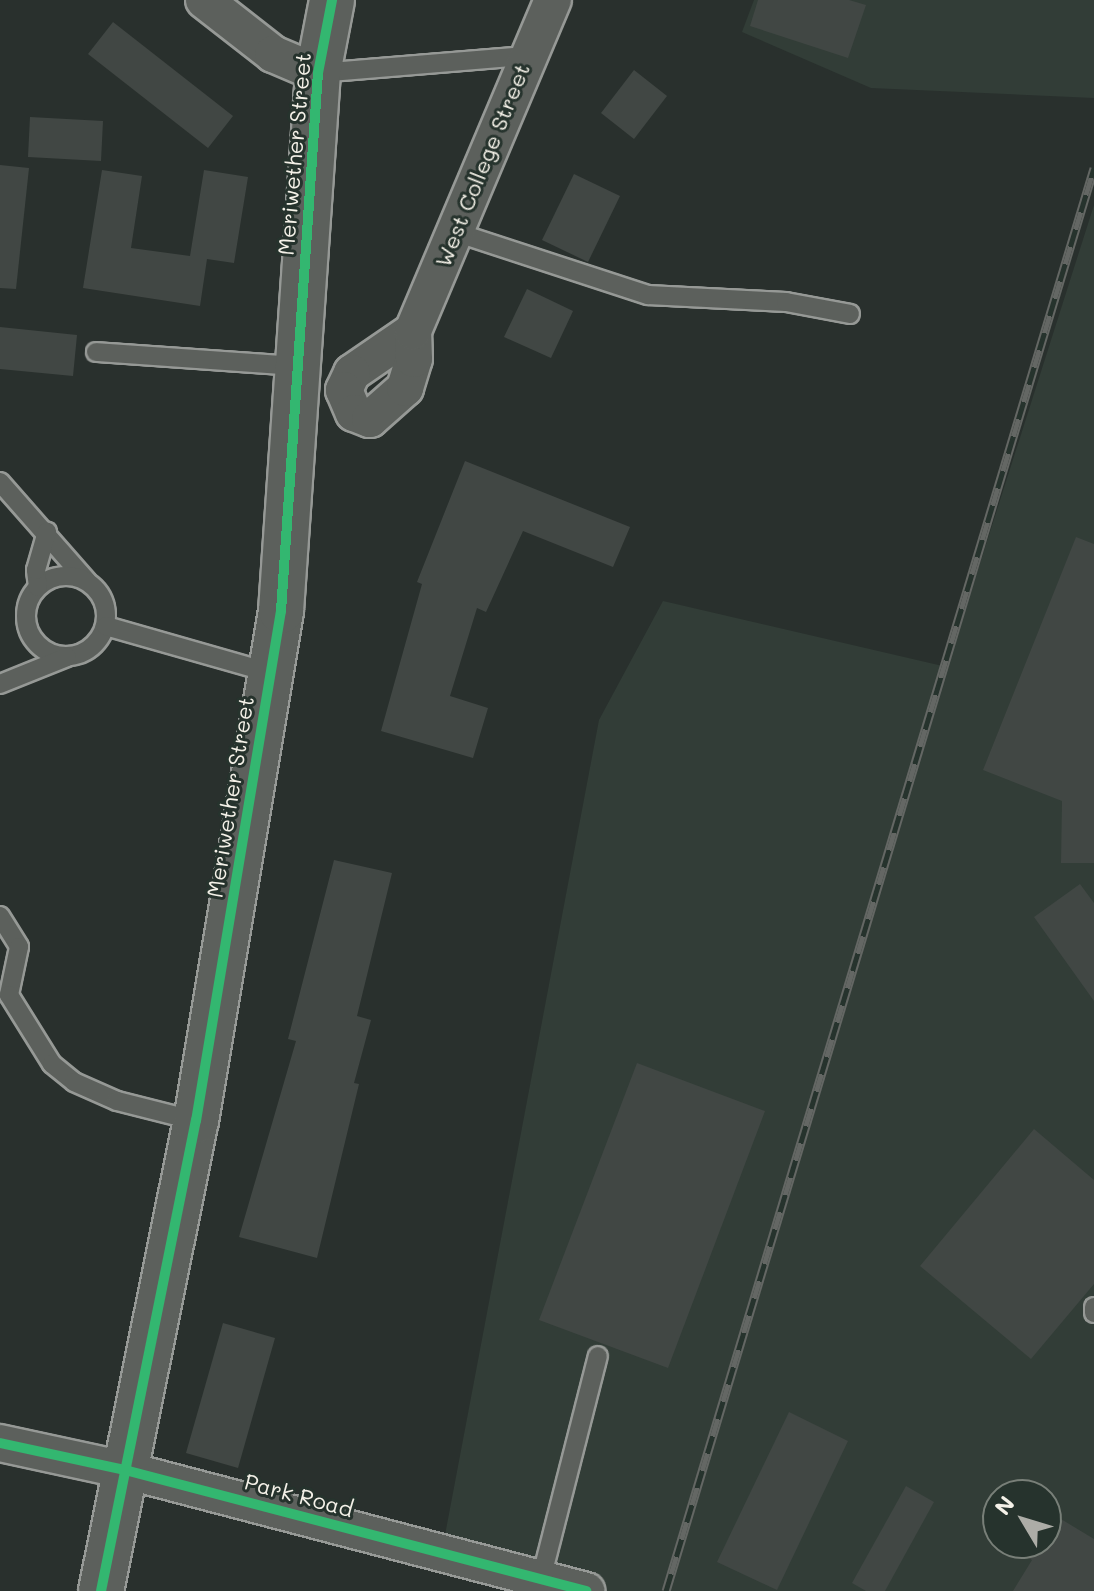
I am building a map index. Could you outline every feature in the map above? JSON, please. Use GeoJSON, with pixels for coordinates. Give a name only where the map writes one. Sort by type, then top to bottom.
{"type":"FeatureCollection","features":[{"type":"Feature","properties":{"kind":"street"},"geometry":{"type":"LineString","coordinates":[[204,0],[273,54],[318,73]]}},
{"type":"Feature","properties":{"kind":"street","name":"Meriwether Street"},"geometry":{"type":"LineString","coordinates":[[101,1591],[196,1121],[281,611],[318,73],[332,0]]}},
{"type":"Feature","properties":{"kind":"street","name":"West College Street"},"geometry":{"type":"LineString","coordinates":[[413,331],[458,233],[526,56],[553,0]]}},
{"type":"Feature","properties":{"kind":"street","name":"Park Road"},"geometry":{"type":"LineString","coordinates":[[0,1443],[125,1470],[586,1591]]}},
{"type":"Feature","properties":{"kind":"lane"},"geometry":{"type":"LineString","coordinates":[[318,73],[526,56]]}},
{"type":"Feature","properties":{"kind":"lane"},"geometry":{"type":"LineString","coordinates":[[458,233],[648,295],[786,302],[850,314]]}},
{"type":"Feature","properties":{"kind":"lane"},"geometry":{"type":"LineString","coordinates":[[96,352],[298,366]]}},
{"type":"Feature","properties":{"kind":"lane"},"geometry":{"type":"LineString","coordinates":[[0,482],[104,600],[106,626],[93,648],[0,684]]}},
{"type":"Feature","properties":{"kind":"lane"},"geometry":{"type":"LineString","coordinates":[[47,532],[36,570],[38,587],[26,611],[31,638],[67,657]]}},
{"type":"Feature","properties":{"kind":"lane"},"geometry":{"type":"LineString","coordinates":[[38,587],[61,576],[87,581]]}},
{"type":"Feature","properties":{"kind":"lane"},"geometry":{"type":"LineString","coordinates":[[106,626],[271,673]]}},
{"type":"Feature","properties":{"kind":"lane"},"geometry":{"type":"LineString","coordinates":[[0,916],[19,947],[5,996],[52,1064],[74,1082],[117,1101],[196,1121]]}},
{"type":"Feature","properties":{"kind":"lane"},"geometry":{"type":"LineString","coordinates":[[541,1579],[598,1356]]}},
{"type":"Feature","properties":{"kind":"shaded area"},"geometry":{"type":"Polygon","coordinates":[[[754,0],[1094,0],[1094,98],[871,88],[742,32],[754,0]]]}},
{"type":"Feature","properties":{"kind":"shaded area"},"geometry":{"type":"Polygon","coordinates":[[[1094,205],[1094,1591],[607,1591],[442,1551],[599,720],[663,601],[947,667],[1094,205]]]}},
{"type":"Feature","properties":{"kind":"building"},"geometry":{"type":"Polygon","coordinates":[[[758,0],[849,0],[866,5],[848,58],[750,26],[758,0]]]}},
{"type":"Feature","properties":{"kind":"building"},"geometry":{"type":"Polygon","coordinates":[[[113,22],[233,116],[208,148],[88,54],[113,22]]]}},
{"type":"Feature","properties":{"kind":"building"},"geometry":{"type":"Polygon","coordinates":[[[634,70],[667,96],[634,139],[601,113],[634,70]]]}},
{"type":"Feature","properties":{"kind":"building"},"geometry":{"type":"Polygon","coordinates":[[[30,117],[103,121],[101,161],[28,157],[30,117]]]}},
{"type":"Feature","properties":{"kind":"building"},"geometry":{"type":"Polygon","coordinates":[[[0,165],[29,168],[16,289],[0,288],[0,165]]]}},
{"type":"Feature","properties":{"kind":"building"},"geometry":{"type":"Polygon","coordinates":[[[102,170],[142,176],[131,248],[190,256],[204,170],[248,177],[234,263],[207,259],[200,306],[83,288],[102,170]]]}},
{"type":"Feature","properties":{"kind":"building"},"geometry":{"type":"Polygon","coordinates":[[[574,174],[620,196],[588,262],[542,240],[574,174]]]}},
{"type":"Feature","properties":{"kind":"building"},"geometry":{"type":"Polygon","coordinates":[[[527,289],[573,311],[551,358],[504,337],[527,289]]]}},
{"type":"Feature","properties":{"kind":"building"},"geometry":{"type":"Polygon","coordinates":[[[0,327],[77,335],[73,376],[0,369],[0,327]]]}},
{"type":"Feature","properties":{"kind":"building"},"geometry":{"type":"Polygon","coordinates":[[[465,461],[630,527],[613,567],[523,531],[486,612],[477,608],[450,696],[488,708],[473,758],[381,731],[422,584],[417,582],[465,461]]]}},
{"type":"Feature","properties":{"kind":"building"},"geometry":{"type":"Polygon","coordinates":[[[1076,537],[1094,544],[1094,863],[1061,863],[1062,801],[983,770],[1076,537]]]}},
{"type":"Feature","properties":{"kind":"building"},"geometry":{"type":"Polygon","coordinates":[[[334,860],[392,873],[357,1016],[371,1020],[354,1083],[359,1084],[317,1258],[239,1237],[296,1041],[288,1039],[334,860]]]}},
{"type":"Feature","properties":{"kind":"building"},"geometry":{"type":"Polygon","coordinates":[[[1080,884],[1094,903],[1094,1001],[1034,917],[1080,884]]]}},
{"type":"Feature","properties":{"kind":"building"},"geometry":{"type":"Polygon","coordinates":[[[637,1063],[765,1111],[668,1368],[539,1320],[637,1063]]]}},
{"type":"Feature","properties":{"kind":"building"},"geometry":{"type":"Polygon","coordinates":[[[1034,1129],[1094,1180],[1094,1284],[1031,1359],[920,1266],[1034,1129]]]}},
{"type":"Feature","properties":{"kind":"building"},"geometry":{"type":"Polygon","coordinates":[[[223,1323],[275,1338],[238,1468],[186,1453],[223,1323]]]}},
{"type":"Feature","properties":{"kind":"building"},"geometry":{"type":"Polygon","coordinates":[[[789,1412],[848,1441],[777,1590],[717,1562],[789,1412]]]}},
{"type":"Feature","properties":{"kind":"building"},"geometry":{"type":"Polygon","coordinates":[[[906,1486],[934,1502],[885,1591],[866,1591],[852,1583],[906,1486]]]}},
{"type":"Feature","properties":{"kind":"building"},"geometry":{"type":"Polygon","coordinates":[[[1062,1520],[1094,1539],[1094,1591],[1013,1591],[1032,1560],[1062,1559],[1062,1520]]]}},
{"type":"Feature","properties":{"kind":"railway"},"geometry":{"type":"LineString","coordinates":[[666,1591],[1094,168]]}},
{"type":"Feature","properties":{"kind":"cycle path"},"geometry":{"type":"LineString","coordinates":[[101,1591],[196,1121],[281,611],[318,73],[332,0]]}},
{"type":"Feature","properties":{"kind":"cycle path"},"geometry":{"type":"LineString","coordinates":[[0,1443],[125,1470],[586,1591]]}}]}
